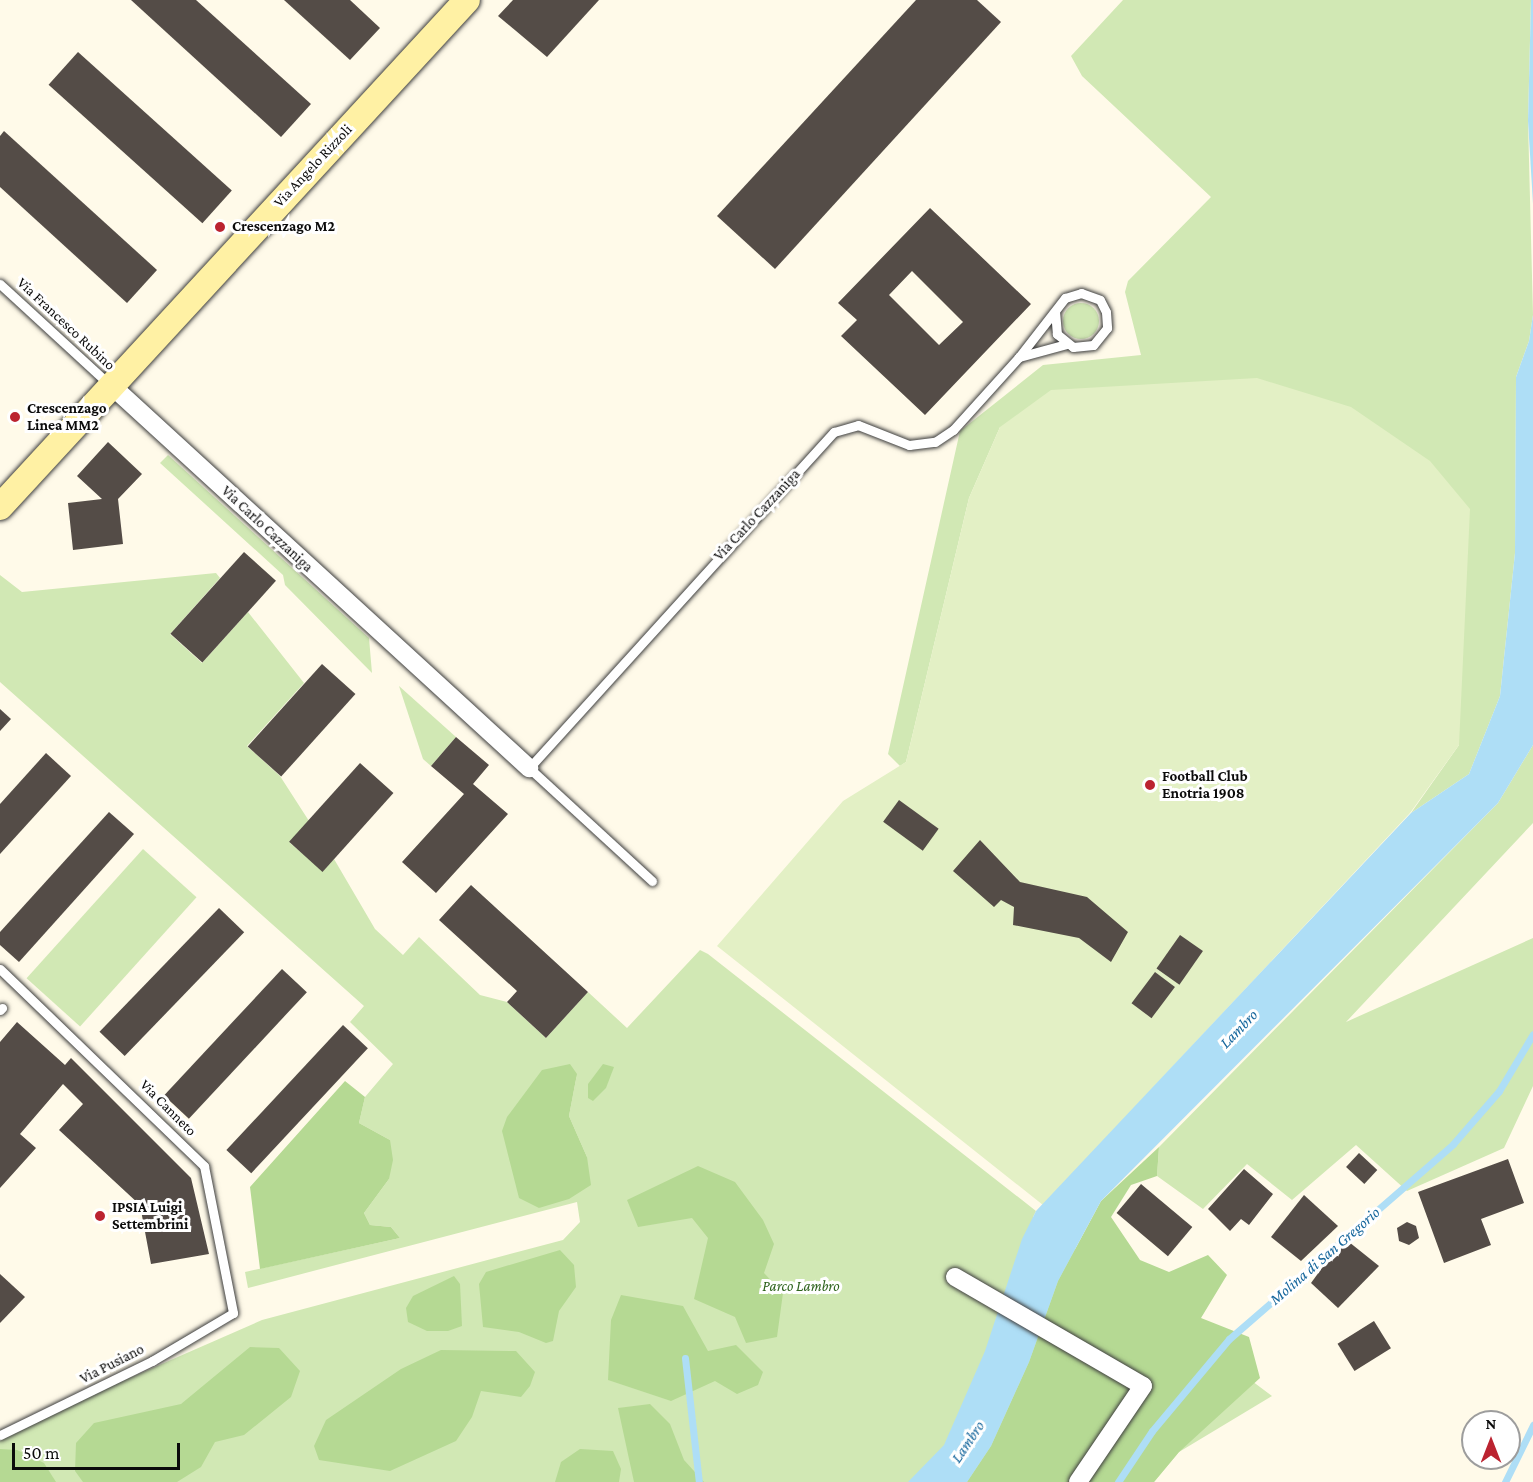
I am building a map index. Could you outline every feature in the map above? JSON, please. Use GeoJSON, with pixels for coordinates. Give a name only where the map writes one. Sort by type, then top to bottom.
{"type":"FeatureCollection","features":[{"type":"Feature","properties":{"kind":"street","name":"Via Angelo Rizzoli"},"geometry":{"type":"LineString","coordinates":[[0,507],[467,0]]}},
{"type":"Feature","properties":{"kind":"street","name":"Via Carlo Cazzaniga"},"geometry":{"type":"LineString","coordinates":[[112,386],[529,768]]}},
{"type":"Feature","properties":{"kind":"street"},"geometry":{"type":"LineString","coordinates":[[961,1281],[1143,1386],[1078,1482]]}},
{"type":"Feature","properties":{"kind":"lane","name":"Via Francesco Rubino"},"geometry":{"type":"LineString","coordinates":[[0,284],[112,386]]}},
{"type":"Feature","properties":{"kind":"lane"},"geometry":{"type":"LineString","coordinates":[[1019,357],[1067,344],[1084,347],[1100,339],[1107,327],[1105,307],[1094,296],[1082,293],[1065,298],[1055,312],[1055,330],[1067,344]]}},
{"type":"Feature","properties":{"kind":"lane","name":"Via Carlo Cazzaniga"},"geometry":{"type":"LineString","coordinates":[[652,881],[529,768],[834,432],[847,425],[858,425],[909,445],[935,442],[952,430],[1019,357],[1055,312]]}},
{"type":"Feature","properties":{"kind":"lane","name":"Via Canneto"},"geometry":{"type":"LineString","coordinates":[[0,969],[204,1166],[233,1313]]}},
{"type":"Feature","properties":{"kind":"lane","name":"Via Pusiano"},"geometry":{"type":"LineString","coordinates":[[0,1435],[152,1361],[233,1313]]}},
{"type":"Feature","properties":{"kind":"green space"},"geometry":{"type":"Polygon","coordinates":[[[1123,0],[1531,0],[1528,121],[1533,315],[1529,341],[1516,377],[1515,553],[1500,696],[1469,774],[1411,813],[1459,745],[1000,427],[969,498],[906,762],[900,766],[888,754],[960,431],[1043,365],[1141,355],[1125,292],[1128,281],[1211,197],[1082,76],[1071,56],[1123,0]]]}},
{"type":"Feature","properties":{"kind":"green space"},"geometry":{"type":"Polygon","coordinates":[[[1081,303],[1094,308],[1099,321],[1094,334],[1081,339],[1068,334],[1063,321],[1068,308],[1081,303]]]}},
{"type":"Feature","properties":{"kind":"green space","name":"Football Club Enotria 1908"},"geometry":{"type":"Polygon","coordinates":[[[1257,378],[1351,407],[1430,461],[1470,509],[1459,745],[1410,813],[1043,1205],[717,946],[843,801],[906,762],[969,498],[1000,427],[1051,390],[1257,378]]]}},
{"type":"Feature","properties":{"kind":"green space"},"geometry":{"type":"Polygon","coordinates":[[[168,455],[369,638],[372,673],[285,585],[283,575],[160,463],[168,455]]]}},
{"type":"Feature","properties":{"kind":"green space","name":"Parco Lambro"},"geometry":{"type":"Polygon","coordinates":[[[216,573],[220,578],[170,634],[202,663],[248,612],[304,683],[247,746],[280,776],[309,821],[290,843],[323,871],[334,859],[375,929],[403,955],[419,937],[480,995],[507,1002],[546,1038],[588,992],[627,1028],[700,950],[708,954],[1036,1211],[1033,1217],[1272,1396],[1179,1452],[1154,1482],[0,1482],[0,1436],[84,1398],[262,1320],[563,1240],[580,1222],[577,1202],[248,1288],[245,1272],[400,1238],[391,1227],[370,1225],[364,1213],[389,1179],[390,1140],[359,1123],[365,1097],[393,1064],[350,1022],[364,1006],[0,682],[0,575],[22,592],[216,573]],[[577,1074],[539,1208],[587,1157],[569,1116],[577,1074]]]}},
{"type":"Feature","properties":{"kind":"green space"},"geometry":{"type":"Polygon","coordinates":[[[399,686],[456,737],[431,766],[423,759],[399,686]]]}},
{"type":"Feature","properties":{"kind":"green space"},"geometry":{"type":"Polygon","coordinates":[[[1533,745],[1533,823],[1346,1022],[1533,938],[1533,1086],[1504,1148],[1407,1191],[1356,1145],[1292,1200],[1247,1164],[1203,1209],[1157,1176],[1159,1147],[1498,803],[1533,745]]]}},
{"type":"Feature","properties":{"kind":"green space"},"geometry":{"type":"Polygon","coordinates":[[[143,849],[197,897],[80,1026],[27,978],[143,849]]]}},
{"type":"Feature","properties":{"kind":"green space"},"geometry":{"type":"Polygon","coordinates":[[[570,1064],[577,1074],[569,1116],[587,1157],[591,1185],[569,1199],[539,1208],[519,1198],[502,1131],[507,1117],[542,1070],[570,1064]]]}},
{"type":"Feature","properties":{"kind":"green space"},"geometry":{"type":"Polygon","coordinates":[[[603,1064],[614,1067],[606,1088],[593,1101],[588,1098],[588,1084],[603,1064]]]}},
{"type":"Feature","properties":{"kind":"green space"},"geometry":{"type":"Polygon","coordinates":[[[345,1081],[365,1097],[359,1123],[390,1140],[393,1160],[389,1179],[364,1213],[370,1225],[391,1227],[400,1238],[260,1269],[250,1187],[345,1081]]]}},
{"type":"Feature","properties":{"kind":"green space"},"geometry":{"type":"Polygon","coordinates":[[[1159,1147],[1157,1176],[1131,1185],[1111,1217],[1140,1260],[1169,1272],[1208,1255],[1227,1275],[1201,1318],[1249,1337],[1260,1378],[1179,1452],[1154,1482],[967,1482],[991,1446],[1029,1362],[1058,1281],[1101,1201],[1159,1147]]]}},
{"type":"Feature","properties":{"kind":"green space"},"geometry":{"type":"Polygon","coordinates":[[[698,1166],[735,1182],[763,1220],[774,1244],[764,1273],[783,1293],[777,1337],[746,1343],[735,1317],[694,1299],[708,1238],[692,1218],[638,1227],[627,1200],[698,1166]]]}},
{"type":"Feature","properties":{"kind":"green space"},"geometry":{"type":"Polygon","coordinates":[[[560,1250],[574,1265],[576,1287],[559,1311],[553,1341],[546,1343],[519,1332],[483,1327],[479,1284],[486,1272],[560,1250]]]}},
{"type":"Feature","properties":{"kind":"green space"},"geometry":{"type":"Polygon","coordinates":[[[454,1276],[460,1284],[462,1326],[448,1331],[427,1331],[408,1322],[406,1308],[413,1296],[454,1276]]]}},
{"type":"Feature","properties":{"kind":"green space"},"geometry":{"type":"Polygon","coordinates":[[[621,1295],[683,1306],[708,1351],[736,1345],[763,1372],[758,1385],[737,1394],[715,1381],[671,1401],[608,1380],[611,1320],[621,1295]]]}},
{"type":"Feature","properties":{"kind":"green space"},"geometry":{"type":"Polygon","coordinates":[[[250,1347],[279,1348],[300,1371],[291,1397],[244,1435],[215,1442],[201,1467],[177,1482],[83,1482],[75,1471],[76,1443],[94,1423],[181,1404],[250,1347]]]}},
{"type":"Feature","properties":{"kind":"green space"},"geometry":{"type":"Polygon","coordinates":[[[441,1350],[516,1351],[535,1372],[530,1386],[521,1397],[481,1391],[472,1417],[456,1441],[390,1471],[319,1460],[314,1446],[326,1420],[401,1369],[441,1350]]]}},
{"type":"Feature","properties":{"kind":"green space"},"geometry":{"type":"Polygon","coordinates":[[[650,1404],[670,1424],[684,1460],[704,1482],[634,1482],[618,1408],[650,1404]]]}},
{"type":"Feature","properties":{"kind":"green space"},"geometry":{"type":"Polygon","coordinates":[[[0,1449],[17,1450],[44,1463],[56,1482],[0,1482],[0,1449]]]}},
{"type":"Feature","properties":{"kind":"green space"},"geometry":{"type":"Polygon","coordinates":[[[580,1449],[613,1451],[621,1469],[619,1482],[555,1482],[561,1462],[580,1449]]]}},
{"type":"Feature","properties":{"kind":"water"},"geometry":{"type":"Polygon","coordinates":[[[1531,0],[1533,0],[1533,204],[1528,121],[1531,0]]]}},
{"type":"Feature","properties":{"kind":"water","name":"Lambro"},"geometry":{"type":"Polygon","coordinates":[[[1533,315],[1533,745],[1498,803],[1101,1201],[1058,1281],[1029,1362],[991,1446],[967,1482],[908,1482],[944,1445],[985,1351],[1022,1239],[1036,1211],[1411,813],[1469,774],[1500,696],[1515,553],[1516,377],[1529,341],[1533,315]]]}},
{"type":"Feature","properties":{"kind":"building"},"geometry":{"type":"Polygon","coordinates":[[[131,0],[196,0],[311,104],[281,137],[131,0]]]}},
{"type":"Feature","properties":{"kind":"building"},"geometry":{"type":"Polygon","coordinates":[[[284,0],[350,0],[380,28],[350,60],[284,0]]]}},
{"type":"Feature","properties":{"kind":"building"},"geometry":{"type":"Polygon","coordinates":[[[513,0],[599,0],[547,57],[498,16],[513,0]]]}},
{"type":"Feature","properties":{"kind":"building"},"geometry":{"type":"Polygon","coordinates":[[[916,0],[977,0],[1001,22],[775,269],[717,216],[916,0]]]}},
{"type":"Feature","properties":{"kind":"building"},"geometry":{"type":"Polygon","coordinates":[[[78,52],[232,191],[202,223],[49,85],[78,52]]]}},
{"type":"Feature","properties":{"kind":"building"},"geometry":{"type":"Polygon","coordinates":[[[4,131],[157,270],[127,303],[0,187],[0,136],[4,131]]]}},
{"type":"Feature","properties":{"kind":"building"},"geometry":{"type":"Polygon","coordinates":[[[930,208],[1031,304],[925,415],[841,336],[857,320],[838,303],[930,208]],[[912,271],[889,295],[939,345],[963,322],[912,271]]]}},
{"type":"Feature","properties":{"kind":"building"},"geometry":{"type":"Polygon","coordinates":[[[108,442],[142,474],[118,499],[123,544],[73,550],[68,503],[102,499],[77,476],[108,442]]]}},
{"type":"Feature","properties":{"kind":"building"},"geometry":{"type":"Polygon","coordinates":[[[244,552],[276,581],[202,663],[170,634],[244,552]]]}},
{"type":"Feature","properties":{"kind":"building"},"geometry":{"type":"Polygon","coordinates":[[[322,664],[355,694],[281,777],[248,746],[322,664]]]}},
{"type":"Feature","properties":{"kind":"building"},"geometry":{"type":"Polygon","coordinates":[[[0,709],[11,719],[0,731],[0,709]]]}},
{"type":"Feature","properties":{"kind":"building"},"geometry":{"type":"Polygon","coordinates":[[[456,737],[489,765],[473,784],[508,814],[436,893],[402,862],[464,794],[431,766],[456,737]]]}},
{"type":"Feature","properties":{"kind":"building"},"geometry":{"type":"Polygon","coordinates":[[[46,753],[71,776],[0,854],[0,804],[46,753]]]}},
{"type":"Feature","properties":{"kind":"building"},"geometry":{"type":"Polygon","coordinates":[[[360,763],[393,793],[323,872],[289,842],[360,763]]]}},
{"type":"Feature","properties":{"kind":"building"},"geometry":{"type":"Polygon","coordinates":[[[899,800],[939,829],[923,851],[883,822],[899,800]]]}},
{"type":"Feature","properties":{"kind":"building"},"geometry":{"type":"Polygon","coordinates":[[[109,812],[134,834],[19,962],[0,945],[0,932],[109,812]]]}},
{"type":"Feature","properties":{"kind":"building"},"geometry":{"type":"Polygon","coordinates":[[[980,840],[1020,882],[1087,897],[1128,932],[1111,962],[1079,938],[1013,925],[1014,907],[1001,900],[994,907],[953,871],[980,840]]]}},
{"type":"Feature","properties":{"kind":"building"},"geometry":{"type":"Polygon","coordinates":[[[471,885],[588,992],[546,1038],[507,1002],[517,991],[439,920],[471,885]]]}},
{"type":"Feature","properties":{"kind":"building"},"geometry":{"type":"Polygon","coordinates":[[[219,908],[244,932],[125,1056],[100,1032],[219,908]]]}},
{"type":"Feature","properties":{"kind":"building"},"geometry":{"type":"Polygon","coordinates":[[[1180,935],[1203,951],[1179,985],[1156,969],[1180,935]]]}},
{"type":"Feature","properties":{"kind":"building"},"geometry":{"type":"Polygon","coordinates":[[[282,969],[307,992],[189,1119],[164,1096],[282,969]]]}},
{"type":"Feature","properties":{"kind":"building"},"geometry":{"type":"Polygon","coordinates":[[[1155,972],[1175,987],[1151,1018],[1132,1003],[1155,972]]]}},
{"type":"Feature","properties":{"kind":"building"},"geometry":{"type":"Polygon","coordinates":[[[17,1022],[65,1065],[71,1058],[191,1178],[209,1254],[151,1264],[140,1205],[59,1130],[83,1104],[63,1084],[20,1134],[36,1148],[0,1188],[0,1042],[17,1022]]]}},
{"type":"Feature","properties":{"kind":"building"},"geometry":{"type":"Polygon","coordinates":[[[343,1025],[368,1048],[251,1173],[226,1150],[343,1025]]]}},
{"type":"Feature","properties":{"kind":"building"},"geometry":{"type":"Polygon","coordinates":[[[1359,1153],[1377,1170],[1364,1184],[1346,1167],[1359,1153]]]}},
{"type":"Feature","properties":{"kind":"building"},"geometry":{"type":"Polygon","coordinates":[[[1508,1159],[1524,1203],[1481,1219],[1491,1245],[1444,1263],[1418,1192],[1508,1159]]]}},
{"type":"Feature","properties":{"kind":"building"},"geometry":{"type":"Polygon","coordinates":[[[1244,1169],[1273,1194],[1249,1225],[1241,1219],[1230,1231],[1208,1209],[1244,1169]]]}},
{"type":"Feature","properties":{"kind":"building"},"geometry":{"type":"Polygon","coordinates":[[[1141,1184],[1192,1227],[1168,1256],[1117,1213],[1141,1184]]]}},
{"type":"Feature","properties":{"kind":"building"},"geometry":{"type":"Polygon","coordinates":[[[1304,1195],[1338,1226],[1301,1261],[1271,1237],[1304,1195]]]}},
{"type":"Feature","properties":{"kind":"building"},"geometry":{"type":"Polygon","coordinates":[[[1407,1222],[1416,1226],[1419,1238],[1409,1245],[1399,1241],[1397,1228],[1407,1222]]]}},
{"type":"Feature","properties":{"kind":"building"},"geometry":{"type":"Polygon","coordinates":[[[1344,1238],[1379,1266],[1338,1308],[1311,1283],[1344,1238]]]}},
{"type":"Feature","properties":{"kind":"building"},"geometry":{"type":"Polygon","coordinates":[[[0,1274],[25,1297],[0,1323],[0,1274]]]}},
{"type":"Feature","properties":{"kind":"building"},"geometry":{"type":"Polygon","coordinates":[[[1374,1321],[1391,1348],[1354,1371],[1338,1344],[1374,1321]]]}},
{"type":"Feature","properties":{"kind":"waterway","name":"Molina di San Gregorio"},"geometry":{"type":"LineString","coordinates":[[1118,1482],[1152,1431],[1229,1339],[1453,1144],[1499,1091],[1533,1034]]}},
{"type":"Feature","properties":{"kind":"waterway"},"geometry":{"type":"LineString","coordinates":[[685,1358],[699,1482]]}},
{"type":"Feature","properties":{"kind":"waterway"},"geometry":{"type":"LineString","coordinates":[[1505,1482],[1533,1425]]}},
{"type":"Feature","properties":{"kind":"place","name":"Crescenzago M2"},"geometry":{"type":"Point","coordinates":[220,227]}},
{"type":"Feature","properties":{"kind":"place","name":"Crescenzago Linea MM2"},"geometry":{"type":"Point","coordinates":[15,417]}},
{"type":"Feature","properties":{"kind":"place","name":"Football Club Enotria 1908"},"geometry":{"type":"Point","coordinates":[1150,785]}},
{"type":"Feature","properties":{"kind":"place","name":"IPSIA Luigi Settembrini"},"geometry":{"type":"Point","coordinates":[100,1216]}}]}
